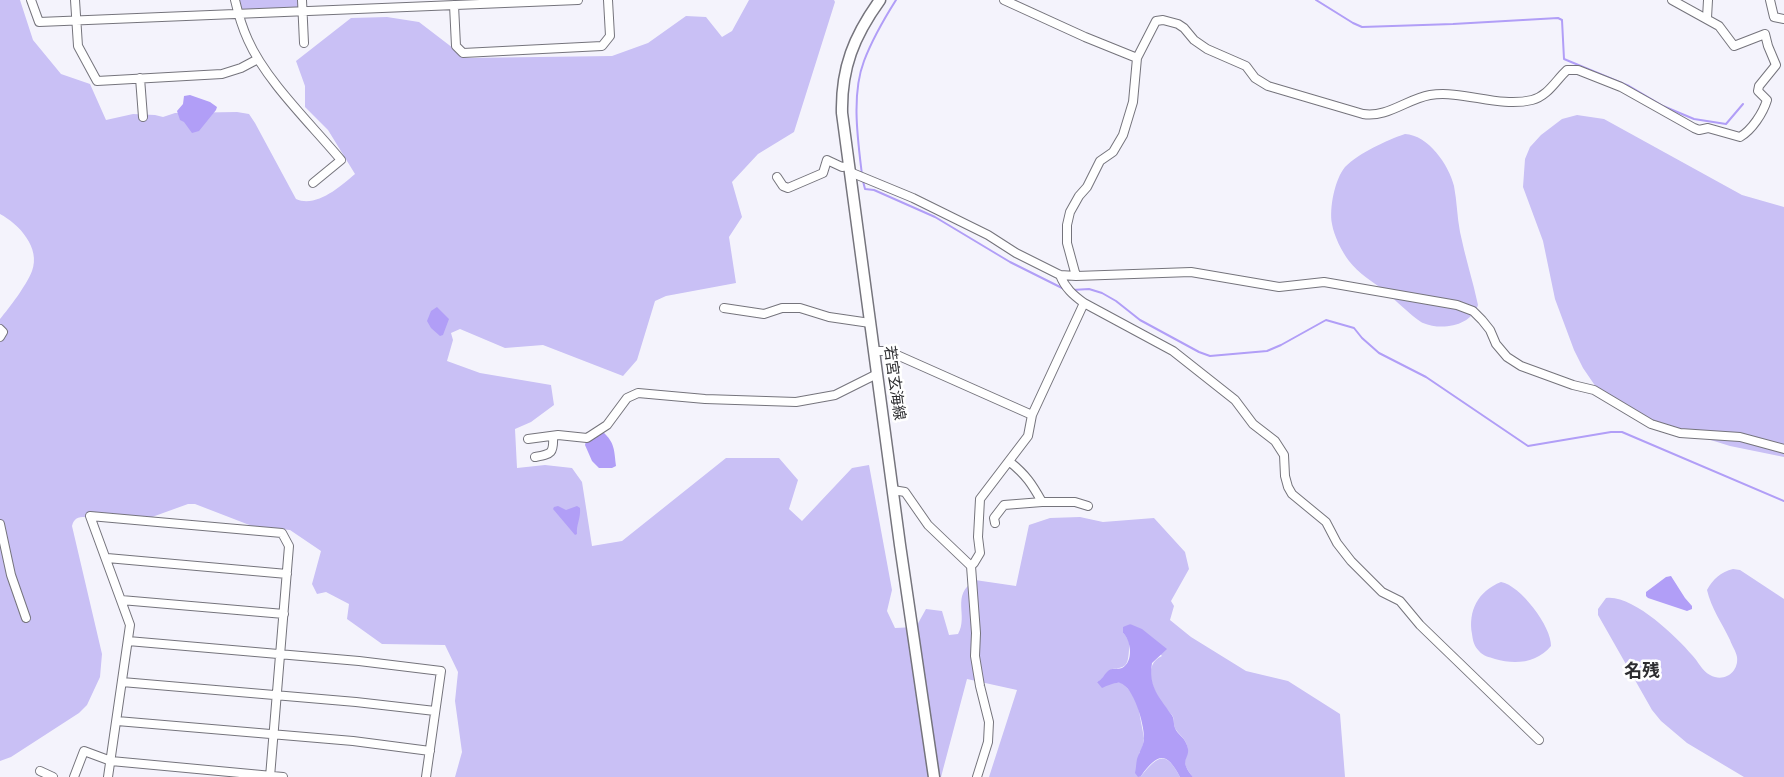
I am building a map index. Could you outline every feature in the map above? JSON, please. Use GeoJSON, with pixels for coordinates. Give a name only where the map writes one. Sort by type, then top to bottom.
{"type":"FeatureCollection","features":[{"type":"Feature","properties":{"kind":"main road","name":"若宮玄海線"},"geometry":{"type":"LineString","coordinates":[[880,0],[851,50],[844,76],[842,113],[934,777]]}},
{"type":"Feature","properties":{"kind":"street"},"geometry":{"type":"LineString","coordinates":[[30,0],[39,22],[578,0]]}},
{"type":"Feature","properties":{"kind":"street"},"geometry":{"type":"LineString","coordinates":[[75,0],[78,46],[97,81],[222,74],[258,59]]}},
{"type":"Feature","properties":{"kind":"street"},"geometry":{"type":"LineString","coordinates":[[235,0],[248,40],[258,59],[341,160],[313,183]]}},
{"type":"Feature","properties":{"kind":"street"},"geometry":{"type":"LineString","coordinates":[[302,0],[304,43]]}},
{"type":"Feature","properties":{"kind":"street"},"geometry":{"type":"LineString","coordinates":[[355,0],[356,10]]}},
{"type":"Feature","properties":{"kind":"street"},"geometry":{"type":"LineString","coordinates":[[454,5],[456,45],[463,53],[602,46],[610,36],[608,0]]}},
{"type":"Feature","properties":{"kind":"street"},"geometry":{"type":"LineString","coordinates":[[1004,0],[1137,58]]}},
{"type":"Feature","properties":{"kind":"street"},"geometry":{"type":"LineString","coordinates":[[1076,276],[1067,243],[1070,212],[1087,187],[1100,161],[1113,152],[1123,135],[1133,102],[1137,58],[1156,21],[1171,21],[1184,28],[1194,40],[1207,49],[1246,66],[1256,78],[1268,86],[1371,116],[1430,95],[1524,102],[1544,95],[1567,70],[1578,70],[1621,87],[1694,128],[1699,130],[1708,128],[1740,137],[1746,133],[1765,108],[1767,100],[1758,91],[1759,86],[1780,66],[1767,46],[1766,34],[1734,46],[1721,28],[1672,0]]}},
{"type":"Feature","properties":{"kind":"street"},"geometry":{"type":"LineString","coordinates":[[1707,18],[1708,0]]}},
{"type":"Feature","properties":{"kind":"street"},"geometry":{"type":"LineString","coordinates":[[1770,0],[1774,16],[1784,20]]}},
{"type":"Feature","properties":{"kind":"street"},"geometry":{"type":"LineString","coordinates":[[140,78],[143,117]]}},
{"type":"Feature","properties":{"kind":"street"},"geometry":{"type":"LineString","coordinates":[[777,177],[783,186],[788,188],[824,173],[826,160],[913,198],[988,235],[1016,254],[1059,275],[1191,272],[1279,287],[1324,282],[1457,305],[1473,311],[1490,330],[1496,344],[1507,357],[1521,366],[1594,390],[1651,424],[1680,433],[1740,437],[1784,449]]}},
{"type":"Feature","properties":{"kind":"street"},"geometry":{"type":"LineString","coordinates":[[1059,275],[1071,294],[1173,351],[1235,400],[1253,423],[1275,441],[1284,455],[1285,476],[1292,494],[1326,522],[1336,543],[1382,592],[1400,601],[1420,625],[1539,740]]}},
{"type":"Feature","properties":{"kind":"street"},"geometry":{"type":"LineString","coordinates":[[971,566],[980,553],[978,526],[980,499],[1028,436],[1032,415],[1084,303]]}},
{"type":"Feature","properties":{"kind":"street"},"geometry":{"type":"LineString","coordinates":[[724,308],[764,314],[782,308],[800,308],[829,317],[870,323]]}},
{"type":"Feature","properties":{"kind":"street"},"geometry":{"type":"LineString","coordinates":[[0,329],[3,332],[0,337]]}},
{"type":"Feature","properties":{"kind":"street"},"geometry":{"type":"LineString","coordinates":[[874,351],[888,351],[1032,415]]}},
{"type":"Feature","properties":{"kind":"street"},"geometry":{"type":"LineString","coordinates":[[528,439],[553,436],[587,438],[612,419],[627,398],[639,393],[705,399],[796,402],[835,395],[877,374]]}},
{"type":"Feature","properties":{"kind":"street"},"geometry":{"type":"LineString","coordinates":[[535,457],[548,455],[552,451],[553,436]]}},
{"type":"Feature","properties":{"kind":"street"},"geometry":{"type":"LineString","coordinates":[[1010,462],[1032,483],[1042,502]]}},
{"type":"Feature","properties":{"kind":"street"},"geometry":{"type":"LineString","coordinates":[[893,490],[905,492],[928,525],[971,566],[976,633],[975,656],[989,722],[988,742],[977,777]]}},
{"type":"Feature","properties":{"kind":"street"},"geometry":{"type":"LineString","coordinates":[[995,523],[994,518],[1004,506],[1042,502],[1075,502],[1088,506]]}},
{"type":"Feature","properties":{"kind":"street"},"geometry":{"type":"LineString","coordinates":[[108,777],[130,625],[90,516],[282,532],[289,546],[270,776]]}},
{"type":"Feature","properties":{"kind":"street"},"geometry":{"type":"LineString","coordinates":[[0,524],[11,575],[26,618]]}},
{"type":"Feature","properties":{"kind":"street"},"geometry":{"type":"LineString","coordinates":[[107,558],[287,574]]}},
{"type":"Feature","properties":{"kind":"street"},"geometry":{"type":"LineString","coordinates":[[120,600],[284,614]]}},
{"type":"Feature","properties":{"kind":"street"},"geometry":{"type":"LineString","coordinates":[[128,641],[359,661],[441,671],[426,777]]}},
{"type":"Feature","properties":{"kind":"street"},"geometry":{"type":"LineString","coordinates":[[122,682],[435,711]]}},
{"type":"Feature","properties":{"kind":"street"},"geometry":{"type":"LineString","coordinates":[[117,722],[352,741],[430,751]]}},
{"type":"Feature","properties":{"kind":"street"},"geometry":{"type":"LineString","coordinates":[[74,777],[84,751],[111,761],[283,777]]}},
{"type":"Feature","properties":{"kind":"street"},"geometry":{"type":"LineString","coordinates":[[40,771],[53,777]]}},
{"type":"Feature","properties":{"kind":"shaded area"},"geometry":{"type":"Polygon","coordinates":[[[0,0],[20,0],[33,40],[61,74],[90,84],[106,120],[133,114],[163,117],[175,113],[237,112],[249,114],[296,199],[312,201],[327,195],[355,174],[328,130],[305,107],[305,86],[296,61],[351,18],[387,17],[419,22],[466,58],[612,56],[648,43],[686,16],[706,17],[722,37],[732,31],[749,0],[834,0],[794,132],[758,154],[732,182],[742,217],[729,237],[736,283],[666,296],[655,301],[637,360],[623,376],[543,345],[505,348],[460,329],[451,333],[453,340],[447,361],[480,373],[551,385],[554,405],[531,422],[515,429],[517,468],[545,465],[572,468],[582,482],[592,546],[622,541],[726,458],[779,458],[798,480],[789,509],[802,521],[852,468],[869,465],[892,590],[887,611],[895,628],[916,627],[926,609],[942,611],[949,635],[958,634],[962,620],[963,593],[975,580],[1016,586],[1029,525],[1050,518],[1080,517],[1103,522],[1154,518],[1185,552],[1189,569],[1171,601],[1174,606],[1170,620],[1191,637],[1246,671],[1288,681],[1340,714],[1345,777],[1193,777],[1185,761],[1188,748],[1175,728],[1173,717],[1155,692],[1151,678],[1152,665],[1162,656],[1130,624],[1123,628],[1129,645],[1126,664],[1121,668],[1112,669],[1097,682],[1123,683],[1133,695],[1138,706],[1144,738],[1142,750],[1139,753],[1141,776],[1152,764],[1162,758],[1170,762],[1180,777],[989,777],[1017,690],[967,679],[941,777],[455,777],[462,752],[455,701],[458,672],[445,645],[382,644],[347,619],[349,604],[326,592],[317,594],[312,584],[321,551],[290,530],[252,526],[195,504],[188,504],[128,524],[85,517],[74,521],[72,526],[102,654],[100,677],[87,705],[79,713],[11,757],[0,761],[0,319],[26,283],[34,262],[31,245],[21,230],[0,214],[0,0]]]}},
{"type":"Feature","properties":{"kind":"shaded area"},"geometry":{"type":"Polygon","coordinates":[[[239,0],[300,0],[299,9],[244,11],[241,9],[239,0]]]}},
{"type":"Feature","properties":{"kind":"shaded area"},"geometry":{"type":"Polygon","coordinates":[[[190,95],[217,107],[199,131],[192,133],[180,120],[177,111],[183,104],[184,96],[190,95]]]}},
{"type":"Feature","properties":{"kind":"shaded area"},"geometry":{"type":"Polygon","coordinates":[[[1577,115],[1604,119],[1742,195],[1784,207],[1784,457],[1730,446],[1643,419],[1598,390],[1583,368],[1555,299],[1543,241],[1523,187],[1525,159],[1530,147],[1562,119],[1577,115]]]}},
{"type":"Feature","properties":{"kind":"shaded area"},"geometry":{"type":"Polygon","coordinates":[[[1405,134],[1422,140],[1436,152],[1454,186],[1460,232],[1478,305],[1469,318],[1455,325],[1439,327],[1423,323],[1415,318],[1353,265],[1341,249],[1333,229],[1331,210],[1341,172],[1358,157],[1405,134]]]}},
{"type":"Feature","properties":{"kind":"shaded area"},"geometry":{"type":"Polygon","coordinates":[[[437,307],[449,319],[443,335],[440,336],[427,321],[431,311],[437,307]]]}},
{"type":"Feature","properties":{"kind":"shaded area"},"geometry":{"type":"Polygon","coordinates":[[[603,432],[613,447],[616,466],[612,468],[599,468],[592,461],[585,445],[586,441],[603,432]]]}},
{"type":"Feature","properties":{"kind":"shaded area"},"geometry":{"type":"Polygon","coordinates":[[[558,506],[566,510],[577,506],[580,508],[577,534],[575,535],[553,509],[558,506]]]}},
{"type":"Feature","properties":{"kind":"shaded area"},"geometry":{"type":"Polygon","coordinates":[[[1733,569],[1740,570],[1784,599],[1784,777],[1744,777],[1687,743],[1661,721],[1652,710],[1598,615],[1598,609],[1606,598],[1628,603],[1665,628],[1707,673],[1715,677],[1725,677],[1730,675],[1736,667],[1737,657],[1707,590],[1718,576],[1733,569]]]}},
{"type":"Feature","properties":{"kind":"shaded area"},"geometry":{"type":"Polygon","coordinates":[[[1671,576],[1692,609],[1687,611],[1646,596],[1646,592],[1666,577],[1671,576]]]}},
{"type":"Feature","properties":{"kind":"shaded area"},"geometry":{"type":"Polygon","coordinates":[[[1501,582],[1517,591],[1541,618],[1551,646],[1539,656],[1525,661],[1510,662],[1486,656],[1477,649],[1472,637],[1473,610],[1486,591],[1501,582]]]}},
{"type":"Feature","properties":{"kind":"shaded area"},"geometry":{"type":"Polygon","coordinates":[[[1130,624],[1142,629],[1167,649],[1152,663],[1153,685],[1172,716],[1176,730],[1186,743],[1188,752],[1185,762],[1193,777],[1180,777],[1170,762],[1161,758],[1152,763],[1138,777],[1135,773],[1144,737],[1134,698],[1130,691],[1120,683],[1102,688],[1097,682],[1109,670],[1126,665],[1130,651],[1123,627],[1130,624]]]}},
{"type":"Feature","properties":{"kind":"waterway"},"geometry":{"type":"LineString","coordinates":[[862,175],[857,118],[860,74],[871,45],[896,0]]}},
{"type":"Feature","properties":{"kind":"waterway"},"geometry":{"type":"LineString","coordinates":[[1316,0],[1362,27],[1558,18],[1562,20],[1564,59],[1629,86],[1663,106],[1694,119],[1726,124],[1743,104]]}},
{"type":"Feature","properties":{"kind":"waterway"},"geometry":{"type":"LineString","coordinates":[[863,181],[865,189],[874,190],[935,217],[1010,262],[1066,290]]}},
{"type":"Feature","properties":{"kind":"waterway"},"geometry":{"type":"LineString","coordinates":[[1072,290],[1089,289],[1102,293],[1140,320],[1210,356],[1267,351],[1326,320],[1354,328],[1379,353],[1426,377],[1528,446],[1622,432],[1784,501]]}},
{"type":"Feature","properties":{"kind":"district","name":"名残"},"geometry":{"type":"Point","coordinates":[1642,672]}}]}
